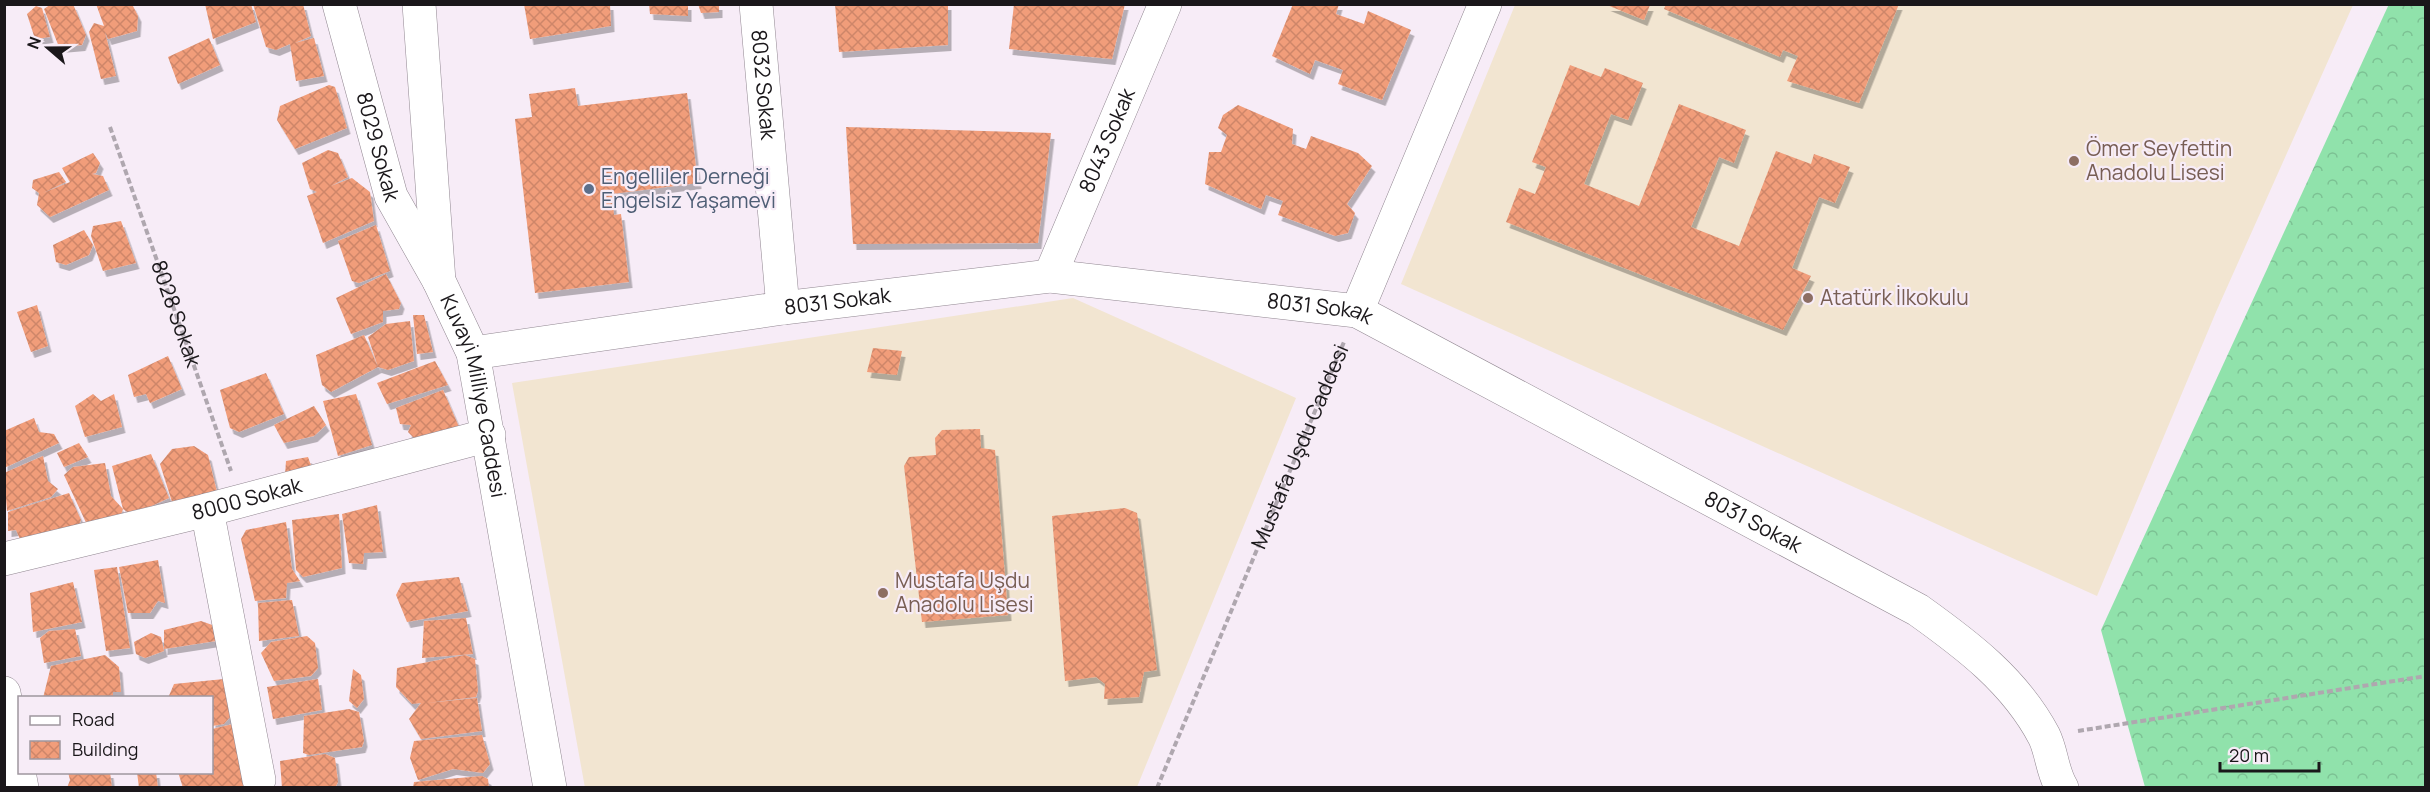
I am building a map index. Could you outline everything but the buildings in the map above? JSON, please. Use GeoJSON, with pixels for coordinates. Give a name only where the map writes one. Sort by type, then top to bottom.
{"type":"FeatureCollection","features":[{"type":"Feature","properties":{"kind":"street","name":"8029 Sokak"},"geometry":{"type":"LineString","coordinates":[[339,4],[391,196],[439,281]]}},
{"type":"Feature","properties":{"kind":"street","name":"Kuvayi Milliye Caddesi"},"geometry":{"type":"LineString","coordinates":[[419,4],[439,281],[473,353],[550,788]]}},
{"type":"Feature","properties":{"kind":"street","name":"8032 Sokak"},"geometry":{"type":"LineString","coordinates":[[756,4],[783,308]]}},
{"type":"Feature","properties":{"kind":"street","name":"8043 Sokak"},"geometry":{"type":"LineString","coordinates":[[1050,276],[1165,4]]}},
{"type":"Feature","properties":{"kind":"street"},"geometry":{"type":"LineString","coordinates":[[1357,310],[1485,4]]}},
{"type":"Feature","properties":{"kind":"street","name":"8031 Sokak"},"geometry":{"type":"LineString","coordinates":[[473,353],[783,308],[1050,276],[1357,310],[1918,609],[1980,657],[2010,687],[2044,736],[2062,788]]}},
{"type":"Feature","properties":{"kind":"street","name":"8000 Sokak"},"geometry":{"type":"LineString","coordinates":[[4,559],[207,510],[489,435]]}},
{"type":"Feature","properties":{"kind":"street"},"geometry":{"type":"LineString","coordinates":[[207,510],[259,780]]}},
{"type":"Feature","properties":{"kind":"street"},"geometry":{"type":"LineString","coordinates":[[4,693],[18,767]]}},
{"type":"Feature","properties":{"kind":"path","name":"8028 Sokak"},"geometry":{"type":"LineString","coordinates":[[110,127],[241,500]]}},
{"type":"Feature","properties":{"kind":"path","name":"Mustafa Uşdu Caddesi"},"geometry":{"type":"LineString","coordinates":[[1157,788],[1357,310]]}},
{"type":"Feature","properties":{"kind":"path"},"geometry":{"type":"LineString","coordinates":[[2044,736],[2426,676]]}},
{"type":"Feature","properties":{"kind":"shaded area","name":"Atatürk İlkokulu"},"geometry":{"type":"Polygon","coordinates":[[[1515,5],[2353,5],[2216,312],[2097,596],[1401,284],[1515,5]]]}},
{"type":"Feature","properties":{"kind":"shaded area","name":"Mustafa Uşdu Anadolu Lisesi"},"geometry":{"type":"Polygon","coordinates":[[[1073,298],[1296,398],[1137,787],[585,788],[512,383],[1073,298]]]}},
{"type":"Feature","properties":{"kind":"green space"},"geometry":{"type":"Polygon","coordinates":[[[2389,4],[2426,5],[2425,787],[2145,787],[2101,630],[2389,4]]]}},
{"type":"Feature","properties":{"kind":"place","name":"Ömer Seyfettin Anadolu Lisesi"},"geometry":{"type":"Point","coordinates":[2074,161]}},
{"type":"Feature","properties":{"kind":"place","name":"Engelliler Derneği Engelsiz Yaşamevi"},"geometry":{"type":"Point","coordinates":[589,189]}},
{"type":"Feature","properties":{"kind":"place","name":"Atatürk İlkokulu"},"geometry":{"type":"Point","coordinates":[1808,298]}},
{"type":"Feature","properties":{"kind":"place","name":"Mustafa Uşdu Anadolu Lisesi"},"geometry":{"type":"Point","coordinates":[883,593]}}]}
